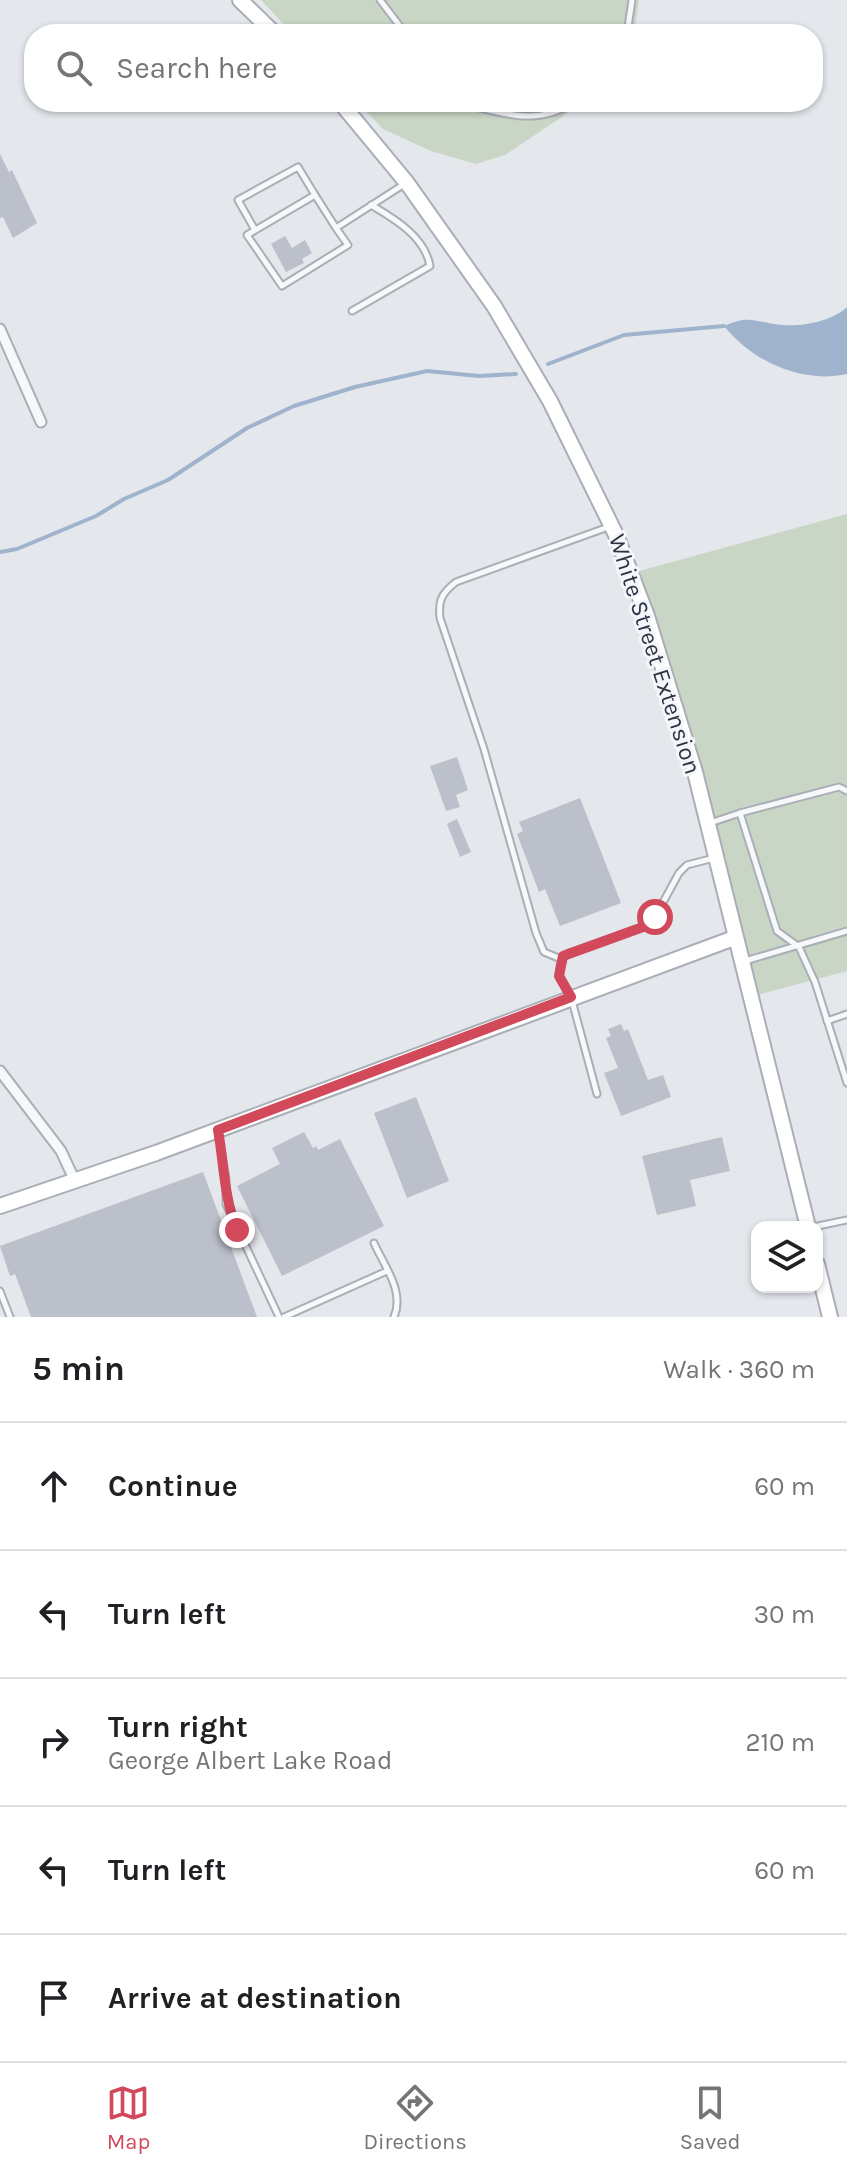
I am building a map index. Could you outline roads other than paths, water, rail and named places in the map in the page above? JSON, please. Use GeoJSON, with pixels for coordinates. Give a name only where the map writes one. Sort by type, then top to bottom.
{"type":"FeatureCollection","features":[{"type":"Feature","properties":{"kind":"street"},"geometry":{"type":"LineString","coordinates":[[240,0],[265,24]]}},
{"type":"Feature","properties":{"kind":"street","name":"White Street Extension"},"geometry":{"type":"LineString","coordinates":[[348,112],[451,242],[532,368],[585,467],[612,526],[652,630],[675,701],[808,1221]]}},
{"type":"Feature","properties":{"kind":"street"},"geometry":{"type":"LineString","coordinates":[[0,329],[41,422]]}},
{"type":"Feature","properties":{"kind":"street"},"geometry":{"type":"LineString","coordinates":[[0,1206],[218,1130],[734,938]]}},
{"type":"Feature","properties":{"kind":"street"},"geometry":{"type":"LineString","coordinates":[[0,1071],[61,1151],[75,1181]]}},
{"type":"Feature","properties":{"kind":"street"},"geometry":{"type":"LineString","coordinates":[[823,1288],[830,1317]]}},
{"type":"Feature","properties":{"kind":"lane"},"geometry":{"type":"LineString","coordinates":[[380,0],[398,24]]}},
{"type":"Feature","properties":{"kind":"lane"},"geometry":{"type":"LineString","coordinates":[[628,24],[632,0]]}},
{"type":"Feature","properties":{"kind":"lane"},"geometry":{"type":"LineString","coordinates":[[496,112],[520,118],[555,112]]}},
{"type":"Feature","properties":{"kind":"lane"},"geometry":{"type":"LineString","coordinates":[[255,230],[238,200],[298,167],[348,245],[282,286],[247,235],[315,195]]}},
{"type":"Feature","properties":{"kind":"lane"},"geometry":{"type":"LineString","coordinates":[[336,228],[407,183]]}},
{"type":"Feature","properties":{"kind":"lane"},"geometry":{"type":"LineString","coordinates":[[352,311],[430,266],[428,253],[400,223],[371,205]]}},
{"type":"Feature","properties":{"kind":"lane"},"geometry":{"type":"LineString","coordinates":[[561,959],[544,952],[536,933],[484,749],[440,618],[439,604],[443,592],[456,582],[612,526]]}},
{"type":"Feature","properties":{"kind":"lane"},"geometry":{"type":"LineString","coordinates":[[708,823],[839,787],[847,791]]}},
{"type":"Feature","properties":{"kind":"lane"},"geometry":{"type":"LineString","coordinates":[[740,813],[777,931],[799,947],[815,982],[847,1083]]}},
{"type":"Feature","properties":{"kind":"lane"},"geometry":{"type":"LineString","coordinates":[[597,1094],[571,997],[559,976],[561,959],[569,953],[643,927],[655,917],[679,873],[687,865],[717,857]]}},
{"type":"Feature","properties":{"kind":"lane"},"geometry":{"type":"LineString","coordinates":[[741,962],[847,931]]}},
{"type":"Feature","properties":{"kind":"lane"},"geometry":{"type":"LineString","coordinates":[[827,1021],[847,1014]]}},
{"type":"Feature","properties":{"kind":"lane"},"geometry":{"type":"LineString","coordinates":[[218,1130],[226,1179],[226,1204],[282,1317],[387,1271]]}},
{"type":"Feature","properties":{"kind":"lane"},"geometry":{"type":"LineString","coordinates":[[823,1225],[846,1221]]}},
{"type":"Feature","properties":{"kind":"lane"},"geometry":{"type":"LineString","coordinates":[[374,1243],[396,1287],[397,1309],[394,1317]]}},
{"type":"Feature","properties":{"kind":"lane"},"geometry":{"type":"LineString","coordinates":[[0,1291],[10,1317]]}},
{"type":"Feature","properties":{"kind":"water"},"geometry":{"type":"Polygon","coordinates":[[[847,307],[847,374],[813,376],[780,367],[749,350],[724,326],[749,320],[802,325],[832,317],[847,307]]]}},
{"type":"Feature","properties":{"kind":"waterway"},"geometry":{"type":"LineString","coordinates":[[548,364],[624,335],[724,326]]}},
{"type":"Feature","properties":{"kind":"waterway"},"geometry":{"type":"LineString","coordinates":[[0,552],[17,549],[96,516],[124,499],[168,480],[247,428],[294,406],[355,387],[427,371],[479,376],[516,374]]}}]}
